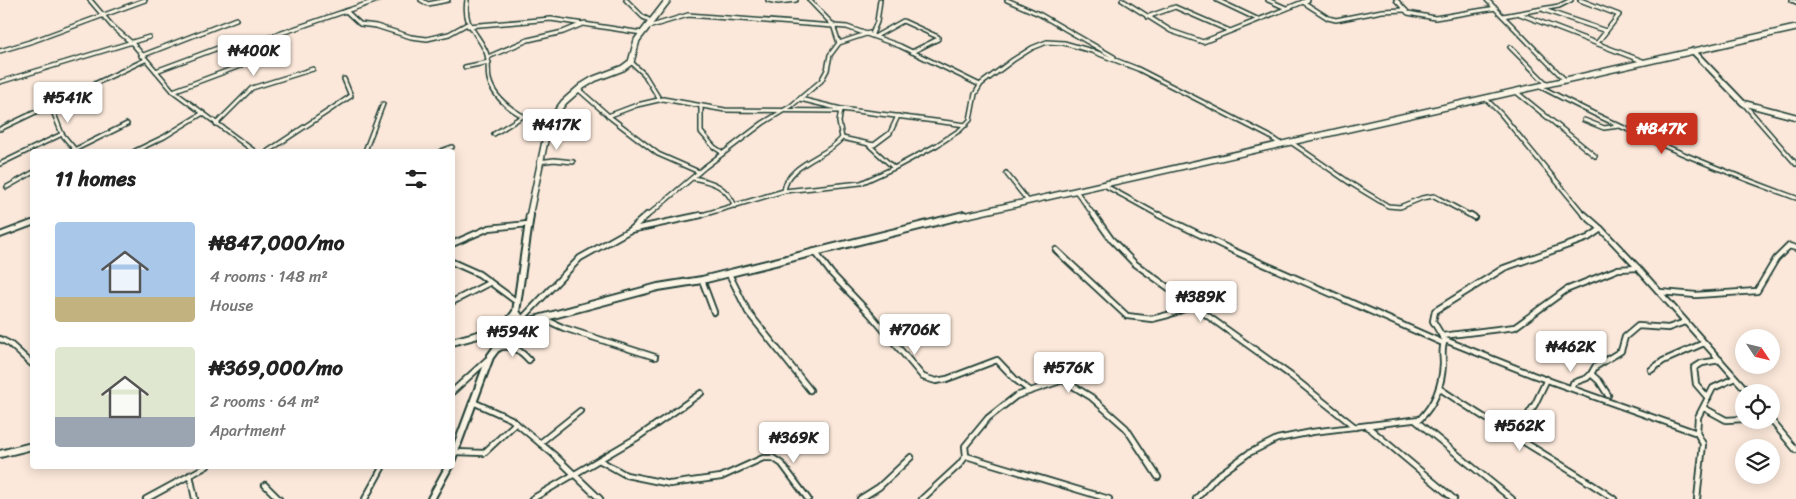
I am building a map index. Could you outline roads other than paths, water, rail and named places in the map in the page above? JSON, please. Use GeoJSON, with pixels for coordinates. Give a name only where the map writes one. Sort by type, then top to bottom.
{"type":"FeatureCollection","features":[{"type":"Feature","properties":{"kind":"main road"},"geometry":{"type":"LineString","coordinates":[[503,329],[516,312],[528,224],[547,126],[554,113],[578,89],[594,79],[623,68],[630,62],[637,40],[668,0]]}},
{"type":"Feature","properties":{"kind":"main road"},"geometry":{"type":"LineString","coordinates":[[455,341],[523,322],[544,319],[658,287],[729,274],[1028,201],[1796,28]]}},
{"type":"Feature","properties":{"kind":"main road"},"geometry":{"type":"LineString","coordinates":[[516,312],[523,322]]}},
{"type":"Feature","properties":{"kind":"main road"},"geometry":{"type":"LineString","coordinates":[[456,452],[490,357],[513,326]]}},
{"type":"Feature","properties":{"kind":"main road"},"geometry":{"type":"LineString","coordinates":[[494,331],[498,348]]}},
{"type":"Feature","properties":{"kind":"main road"},"geometry":{"type":"LineString","coordinates":[[0,454],[30,446]]}},
{"type":"Feature","properties":{"kind":"main road"},"geometry":{"type":"LineString","coordinates":[[431,499],[447,469]]}},
{"type":"Feature","properties":{"kind":"street"},"geometry":{"type":"LineString","coordinates":[[90,0],[112,26],[133,44],[141,56],[173,91],[251,149]]}},
{"type":"Feature","properties":{"kind":"street"},"geometry":{"type":"LineString","coordinates":[[0,51],[145,0]]}},
{"type":"Feature","properties":{"kind":"street"},"geometry":{"type":"LineString","coordinates":[[173,91],[240,66],[238,54],[241,48],[378,0]]}},
{"type":"Feature","properties":{"kind":"street"},"geometry":{"type":"LineString","coordinates":[[421,0],[428,4],[448,0]]}},
{"type":"Feature","properties":{"kind":"street"},"geometry":{"type":"LineString","coordinates":[[467,0],[468,25],[488,57],[489,80],[492,87],[503,101],[523,116],[547,126]]}},
{"type":"Feature","properties":{"kind":"street"},"geometry":{"type":"LineString","coordinates":[[626,0],[643,17],[651,20]]}},
{"type":"Feature","properties":{"kind":"street"},"geometry":{"type":"LineString","coordinates":[[768,0],[778,2],[796,0]]}},
{"type":"Feature","properties":{"kind":"street"},"geometry":{"type":"LineString","coordinates":[[809,0],[833,25],[839,43]]}},
{"type":"Feature","properties":{"kind":"street"},"geometry":{"type":"LineString","coordinates":[[872,34],[880,14],[880,0]]}},
{"type":"Feature","properties":{"kind":"street"},"geometry":{"type":"LineString","coordinates":[[1008,0],[1039,14],[1129,65],[1269,136],[1282,145]]}},
{"type":"Feature","properties":{"kind":"street"},"geometry":{"type":"LineString","coordinates":[[1122,0],[1147,17],[1200,42],[1308,0]]}},
{"type":"Feature","properties":{"kind":"street"},"geometry":{"type":"LineString","coordinates":[[1216,0],[1258,19]]}},
{"type":"Feature","properties":{"kind":"street"},"geometry":{"type":"LineString","coordinates":[[1222,3],[1230,0]]}},
{"type":"Feature","properties":{"kind":"street"},"geometry":{"type":"LineString","coordinates":[[1268,0],[1286,8]]}},
{"type":"Feature","properties":{"kind":"street"},"geometry":{"type":"LineString","coordinates":[[1396,0],[1405,10],[1412,14],[1435,18],[1496,8]]}},
{"type":"Feature","properties":{"kind":"street"},"geometry":{"type":"LineString","coordinates":[[1487,0],[1565,80]]}},
{"type":"Feature","properties":{"kind":"street"},"geometry":{"type":"LineString","coordinates":[[1503,16],[1560,6],[1571,0]]}},
{"type":"Feature","properties":{"kind":"street"},"geometry":{"type":"LineString","coordinates":[[1580,0],[1619,15],[1597,43]]}},
{"type":"Feature","properties":{"kind":"street"},"geometry":{"type":"LineString","coordinates":[[1792,0],[1796,2]]}},
{"type":"Feature","properties":{"kind":"street"},"geometry":{"type":"LineString","coordinates":[[1303,2],[1328,18],[1336,20],[1382,11],[1405,10]]}},
{"type":"Feature","properties":{"kind":"street"},"geometry":{"type":"LineString","coordinates":[[1147,17],[1175,7],[1230,31]]}},
{"type":"Feature","properties":{"kind":"street"},"geometry":{"type":"LineString","coordinates":[[1542,9],[1606,31]]}},
{"type":"Feature","properties":{"kind":"street"},"geometry":{"type":"LineString","coordinates":[[346,11],[360,24],[376,26],[411,37],[427,39],[449,34],[468,25],[542,19],[644,30],[688,15],[833,25],[872,34],[980,85]]}},
{"type":"Feature","properties":{"kind":"street"},"geometry":{"type":"LineString","coordinates":[[1520,14],[1645,62]]}},
{"type":"Feature","properties":{"kind":"street"},"geometry":{"type":"LineString","coordinates":[[141,56],[236,20]]}},
{"type":"Feature","properties":{"kind":"street"},"geometry":{"type":"LineString","coordinates":[[523,322],[553,284],[580,258],[630,230],[699,172],[763,123],[786,110],[825,77],[830,56],[839,43],[872,34],[903,21],[938,37],[938,39],[912,52]]}},
{"type":"Feature","properties":{"kind":"street"},"geometry":{"type":"LineString","coordinates":[[488,57],[528,40],[563,32],[585,23]]}},
{"type":"Feature","properties":{"kind":"street"},"geometry":{"type":"LineString","coordinates":[[0,82],[25,72],[133,44],[149,37]]}},
{"type":"Feature","properties":{"kind":"street"},"geometry":{"type":"LineString","coordinates":[[630,230],[708,214],[784,191],[862,183],[894,168],[966,125],[970,121],[972,102],[980,85],[1026,51],[1046,42],[1075,46],[1129,65]]}},
{"type":"Feature","properties":{"kind":"street"},"geometry":{"type":"LineString","coordinates":[[156,71],[226,45],[234,44],[241,48]]}},
{"type":"Feature","properties":{"kind":"street"},"geometry":{"type":"LineString","coordinates":[[1510,47],[1547,84]]}},
{"type":"Feature","properties":{"kind":"street"},"geometry":{"type":"LineString","coordinates":[[1693,51],[1743,103],[1796,164]]}},
{"type":"Feature","properties":{"kind":"street"},"geometry":{"type":"LineString","coordinates":[[0,129],[145,60]]}},
{"type":"Feature","properties":{"kind":"street"},"geometry":{"type":"LineString","coordinates":[[465,67],[489,62]]}},
{"type":"Feature","properties":{"kind":"street"},"geometry":{"type":"LineString","coordinates":[[630,62],[644,70],[652,90],[660,100]]}},
{"type":"Feature","properties":{"kind":"street"},"geometry":{"type":"LineString","coordinates":[[216,124],[252,88],[313,69]]}},
{"type":"Feature","properties":{"kind":"street"},"geometry":{"type":"LineString","coordinates":[[271,149],[350,96],[344,79]]}},
{"type":"Feature","properties":{"kind":"street"},"geometry":{"type":"LineString","coordinates":[[1539,86],[1574,105],[1706,164],[1796,198]]}},
{"type":"Feature","properties":{"kind":"street"},"geometry":{"type":"LineString","coordinates":[[578,89],[608,116],[658,154],[699,172]]}},
{"type":"Feature","properties":{"kind":"street"},"geometry":{"type":"LineString","coordinates":[[1515,91],[1595,156]]}},
{"type":"Feature","properties":{"kind":"street"},"geometry":{"type":"LineString","coordinates":[[1485,98],[1501,114],[1586,217],[1601,229],[1638,268],[1741,384]]}},
{"type":"Feature","properties":{"kind":"street"},"geometry":{"type":"LineString","coordinates":[[800,99],[841,110]]}},
{"type":"Feature","properties":{"kind":"street"},"geometry":{"type":"LineString","coordinates":[[608,116],[638,105],[660,100],[671,100],[701,107],[738,111],[841,110],[966,125]]}},
{"type":"Feature","properties":{"kind":"street"},"geometry":{"type":"LineString","coordinates":[[1743,103],[1796,117]]}},
{"type":"Feature","properties":{"kind":"street"},"geometry":{"type":"LineString","coordinates":[[366,149],[383,104]]}},
{"type":"Feature","properties":{"kind":"street"},"geometry":{"type":"LineString","coordinates":[[51,106],[62,134],[73,149]]}},
{"type":"Feature","properties":{"kind":"street"},"geometry":{"type":"LineString","coordinates":[[701,107],[700,132],[714,147],[724,153]]}},
{"type":"Feature","properties":{"kind":"street"},"geometry":{"type":"LineString","coordinates":[[841,110],[839,122],[842,138]]}},
{"type":"Feature","properties":{"kind":"street"},"geometry":{"type":"LineString","coordinates":[[139,149],[173,132],[202,113]]}},
{"type":"Feature","properties":{"kind":"street"},"geometry":{"type":"LineString","coordinates":[[494,134],[523,116]]}},
{"type":"Feature","properties":{"kind":"street"},"geometry":{"type":"LineString","coordinates":[[869,145],[877,143],[886,136],[898,116]]}},
{"type":"Feature","properties":{"kind":"street"},"geometry":{"type":"LineString","coordinates":[[1584,120],[1604,128],[1619,126]]}},
{"type":"Feature","properties":{"kind":"street"},"geometry":{"type":"LineString","coordinates":[[78,149],[126,124]]}},
{"type":"Feature","properties":{"kind":"street"},"geometry":{"type":"LineString","coordinates":[[31,149],[62,134]]}},
{"type":"Feature","properties":{"kind":"street"},"geometry":{"type":"LineString","coordinates":[[842,138],[869,145],[894,168]]}},
{"type":"Feature","properties":{"kind":"street"},"geometry":{"type":"LineString","coordinates":[[784,191],[785,184],[797,170],[832,149],[842,138]]}},
{"type":"Feature","properties":{"kind":"street"},"geometry":{"type":"LineString","coordinates":[[1292,143],[1338,175],[1388,206],[1401,208],[1427,196],[1434,196],[1474,217]]}},
{"type":"Feature","properties":{"kind":"street"},"geometry":{"type":"LineString","coordinates":[[446,149],[452,147]]}},
{"type":"Feature","properties":{"kind":"street"},"geometry":{"type":"LineString","coordinates":[[0,164],[30,149]]}},
{"type":"Feature","properties":{"kind":"street"},"geometry":{"type":"LineString","coordinates":[[540,162],[554,160],[574,162]]}},
{"type":"Feature","properties":{"kind":"street"},"geometry":{"type":"LineString","coordinates":[[1006,173],[1028,201]]}},
{"type":"Feature","properties":{"kind":"street"},"geometry":{"type":"LineString","coordinates":[[7,187],[30,174]]}},
{"type":"Feature","properties":{"kind":"street"},"geometry":{"type":"LineString","coordinates":[[693,178],[722,186],[728,191],[734,206]]}},
{"type":"Feature","properties":{"kind":"street"},"geometry":{"type":"LineString","coordinates":[[1104,185],[1142,208],[1380,317],[1697,433]]}},
{"type":"Feature","properties":{"kind":"street"},"geometry":{"type":"LineString","coordinates":[[1076,191],[1111,239],[1134,263],[1290,375],[1354,427]]}},
{"type":"Feature","properties":{"kind":"street"},"geometry":{"type":"LineString","coordinates":[[0,236],[30,224]]}},
{"type":"Feature","properties":{"kind":"street"},"geometry":{"type":"LineString","coordinates":[[455,242],[478,229],[506,224],[528,224]]}},
{"type":"Feature","properties":{"kind":"street"},"geometry":{"type":"LineString","coordinates":[[1196,499],[1216,477],[1249,453],[1276,440],[1312,432],[1368,427],[1420,419],[1431,410],[1439,388],[1443,362],[1443,340],[1434,325],[1432,317],[1435,311],[1504,268],[1588,238],[1601,229]]}},
{"type":"Feature","properties":{"kind":"street"},"geometry":{"type":"LineString","coordinates":[[1659,292],[1696,295],[1758,291],[1776,259],[1789,246],[1796,248]]}},
{"type":"Feature","properties":{"kind":"street"},"geometry":{"type":"LineString","coordinates":[[1056,250],[1127,316],[1134,319],[1167,317],[1192,306]]}},
{"type":"Feature","properties":{"kind":"street"},"geometry":{"type":"LineString","coordinates":[[816,253],[831,273],[871,314],[906,359],[923,377],[936,381],[946,379],[997,360],[1028,390]]}},
{"type":"Feature","properties":{"kind":"street"},"geometry":{"type":"LineString","coordinates":[[455,263],[473,270],[517,302]]}},
{"type":"Feature","properties":{"kind":"street"},"geometry":{"type":"LineString","coordinates":[[1443,340],[1515,327],[1566,290],[1618,270],[1638,268]]}},
{"type":"Feature","properties":{"kind":"street"},"geometry":{"type":"LineString","coordinates":[[729,274],[748,312],[810,390]]}},
{"type":"Feature","properties":{"kind":"street"},"geometry":{"type":"LineString","coordinates":[[702,280],[714,312]]}},
{"type":"Feature","properties":{"kind":"street"},"geometry":{"type":"LineString","coordinates":[[455,300],[489,283]]}},
{"type":"Feature","properties":{"kind":"street"},"geometry":{"type":"LineString","coordinates":[[544,319],[564,328],[656,357]]}},
{"type":"Feature","properties":{"kind":"street"},"geometry":{"type":"LineString","coordinates":[[1572,387],[1573,383],[1587,378],[1595,367],[1621,351],[1624,336],[1633,328],[1642,325],[1667,328],[1685,322]]}},
{"type":"Feature","properties":{"kind":"street"},"geometry":{"type":"LineString","coordinates":[[0,339],[10,344],[30,362]]}},
{"type":"Feature","properties":{"kind":"street"},"geometry":{"type":"LineString","coordinates":[[1651,370],[1656,363],[1684,353],[1704,343]]}},
{"type":"Feature","properties":{"kind":"street"},"geometry":{"type":"LineString","coordinates":[[498,348],[510,346],[520,350],[529,360]]}},
{"type":"Feature","properties":{"kind":"street"},"geometry":{"type":"LineString","coordinates":[[455,389],[490,357]]}},
{"type":"Feature","properties":{"kind":"street"},"geometry":{"type":"LineString","coordinates":[[1708,398],[1696,384],[1694,368],[1702,363],[1720,360]]}},
{"type":"Feature","properties":{"kind":"street"},"geometry":{"type":"LineString","coordinates":[[1591,374],[1599,380],[1608,395]]}},
{"type":"Feature","properties":{"kind":"street"},"geometry":{"type":"LineString","coordinates":[[1697,499],[1703,451],[1703,444],[1697,433],[1698,417],[1713,388],[1735,378]]}},
{"type":"Feature","properties":{"kind":"street"},"geometry":{"type":"LineString","coordinates":[[1514,437],[1535,404],[1547,379]]}},
{"type":"Feature","properties":{"kind":"street"},"geometry":{"type":"LineString","coordinates":[[966,456],[965,446],[988,418],[1010,400],[1028,390],[1063,380],[1078,388],[1126,428],[1158,477]]}},
{"type":"Feature","properties":{"kind":"street"},"geometry":{"type":"LineString","coordinates":[[1439,388],[1514,437],[1569,468],[1614,499]]}},
{"type":"Feature","properties":{"kind":"street"},"geometry":{"type":"LineString","coordinates":[[532,499],[638,437],[701,393]]}},
{"type":"Feature","properties":{"kind":"street"},"geometry":{"type":"LineString","coordinates":[[474,402],[496,411],[516,423],[600,499]]}},
{"type":"Feature","properties":{"kind":"street"},"geometry":{"type":"LineString","coordinates":[[1704,408],[1726,420],[1735,420]]}},
{"type":"Feature","properties":{"kind":"street"},"geometry":{"type":"LineString","coordinates":[[540,443],[580,411]]}},
{"type":"Feature","properties":{"kind":"street"},"geometry":{"type":"LineString","coordinates":[[1415,420],[1512,499]]}},
{"type":"Feature","properties":{"kind":"street"},"geometry":{"type":"LineString","coordinates":[[456,452],[484,453],[516,423]]}},
{"type":"Feature","properties":{"kind":"street"},"geometry":{"type":"LineString","coordinates":[[1368,427],[1454,499]]}},
{"type":"Feature","properties":{"kind":"street"},"geometry":{"type":"LineString","coordinates":[[1778,429],[1796,450]]}},
{"type":"Feature","properties":{"kind":"street"},"geometry":{"type":"LineString","coordinates":[[922,499],[959,465],[966,456]]}},
{"type":"Feature","properties":{"kind":"street"},"geometry":{"type":"LineString","coordinates":[[966,456],[1109,499]]}},
{"type":"Feature","properties":{"kind":"street"},"geometry":{"type":"LineString","coordinates":[[860,499],[879,487],[910,457]]}},
{"type":"Feature","properties":{"kind":"street"},"geometry":{"type":"LineString","coordinates":[[599,460],[626,475],[670,484],[721,477],[763,458],[773,458],[782,464],[808,499]]}},
{"type":"Feature","properties":{"kind":"street"},"geometry":{"type":"LineString","coordinates":[[146,499],[201,469]]}},
{"type":"Feature","properties":{"kind":"street"},"geometry":{"type":"LineString","coordinates":[[365,499],[380,469]]}},
{"type":"Feature","properties":{"kind":"street"},"geometry":{"type":"LineString","coordinates":[[190,475],[195,499]]}},
{"type":"Feature","properties":{"kind":"street"},"geometry":{"type":"LineString","coordinates":[[265,485],[279,499]]}}]}
